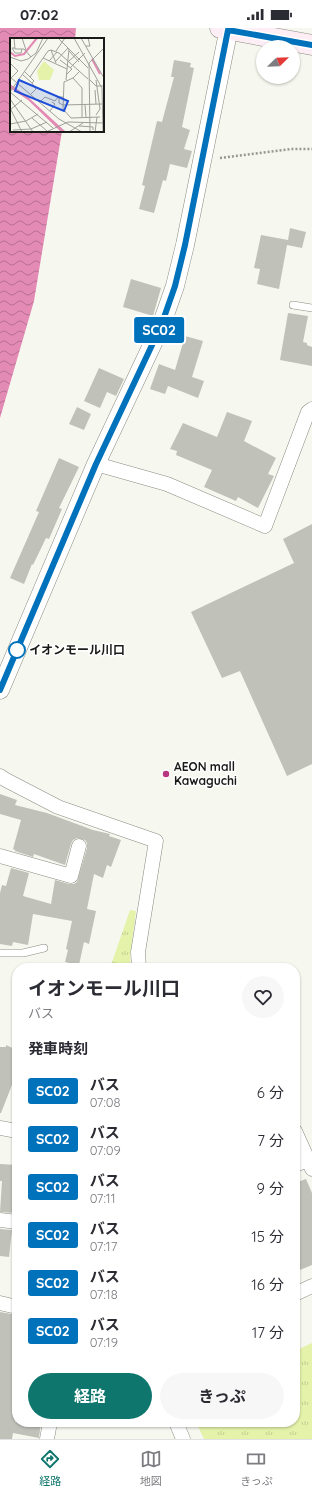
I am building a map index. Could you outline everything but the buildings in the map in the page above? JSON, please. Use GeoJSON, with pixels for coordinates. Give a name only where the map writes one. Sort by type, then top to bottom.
{"type":"FeatureCollection","features":[{"type":"Feature","properties":{"kind":"main road"},"geometry":{"type":"LineString","coordinates":[[226,29],[312,45]]}},
{"type":"Feature","properties":{"kind":"street"},"geometry":{"type":"LineString","coordinates":[[0,690],[96,464],[161,326],[175,286],[185,245],[226,29]]}},
{"type":"Feature","properties":{"kind":"street"},"geometry":{"type":"LineString","coordinates":[[96,464],[167,484],[265,526],[308,412],[312,409]]}},
{"type":"Feature","properties":{"kind":"street"},"geometry":{"type":"LineString","coordinates":[[0,776],[58,807],[156,841],[138,952],[139,963]]}},
{"type":"Feature","properties":{"kind":"street"},"geometry":{"type":"LineString","coordinates":[[0,856],[71,876],[79,846]]}},
{"type":"Feature","properties":{"kind":"street"},"geometry":{"type":"LineString","coordinates":[[0,1128],[12,1130]]}},
{"type":"Feature","properties":{"kind":"street"},"geometry":{"type":"LineString","coordinates":[[300,1148],[305,1165]]}},
{"type":"Feature","properties":{"kind":"street"},"geometry":{"type":"LineString","coordinates":[[0,1220],[12,1221]]}},
{"type":"Feature","properties":{"kind":"street"},"geometry":{"type":"LineString","coordinates":[[300,1292],[312,1286]]}},
{"type":"Feature","properties":{"kind":"street"},"geometry":{"type":"LineString","coordinates":[[0,1303],[12,1306]]}},
{"type":"Feature","properties":{"kind":"street"},"geometry":{"type":"LineString","coordinates":[[47,1439],[49,1427]]}},
{"type":"Feature","properties":{"kind":"street"},"geometry":{"type":"LineString","coordinates":[[178,1427],[183,1439]]}},
{"type":"Feature","properties":{"kind":"lane"},"geometry":{"type":"LineString","coordinates":[[293,305],[312,308]]}},
{"type":"Feature","properties":{"kind":"lane"},"geometry":{"type":"LineString","coordinates":[[0,953],[23,954],[44,948]]}},
{"type":"Feature","properties":{"kind":"path"},"geometry":{"type":"LineString","coordinates":[[218,158],[284,150],[312,149]]}},
{"type":"Feature","properties":{"kind":"green space"},"geometry":{"type":"Polygon","coordinates":[[[130,910],[136,911],[130,956],[131,963],[112,963],[130,910]]]}},
{"type":"Feature","properties":{"kind":"green space"},"geometry":{"type":"Polygon","coordinates":[[[312,1343],[312,1439],[204,1439],[198,1427],[300,1427],[300,1349],[312,1343]]]}},
{"type":"Feature","properties":{"kind":"water"},"geometry":{"type":"Polygon","coordinates":[[[0,28],[76,28],[75,38],[10,38],[10,132],[62,132],[34,301],[0,418],[0,28]]]}},
{"type":"Feature","properties":{"kind":"bus line","name":"SC02"},"geometry":{"type":"LineString","coordinates":[[0,690],[96,464],[161,326],[175,286],[185,245],[228,30],[312,45]]}},
{"type":"Feature","properties":{"kind":"place","name":"イオンモール川口"},"geometry":{"type":"Point","coordinates":[17,650]}},
{"type":"Feature","properties":{"kind":"place","name":"AEON mall Kawaguchi"},"geometry":{"type":"Point","coordinates":[166,774]}}]}
